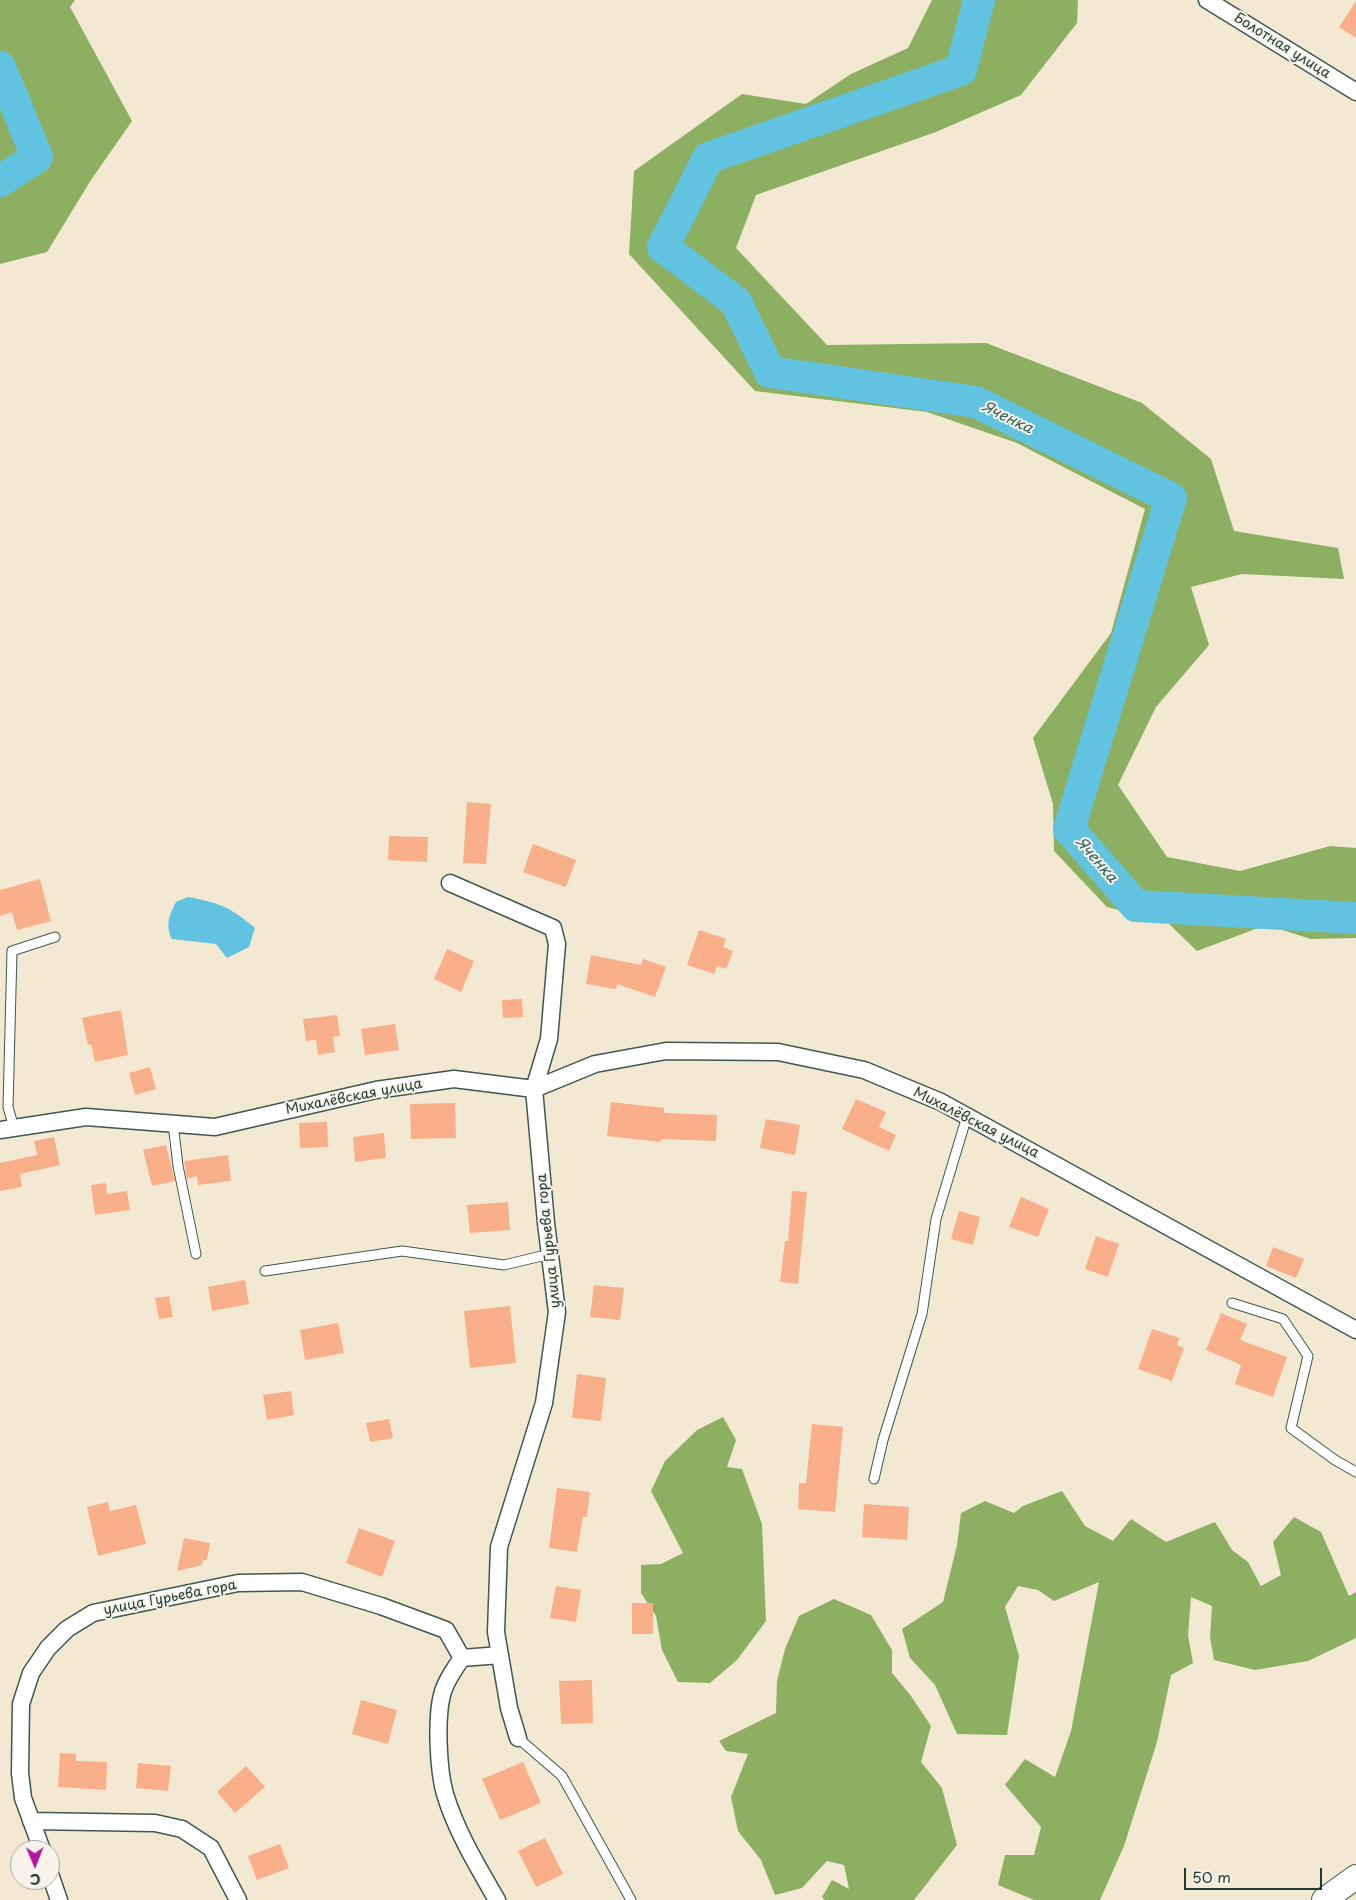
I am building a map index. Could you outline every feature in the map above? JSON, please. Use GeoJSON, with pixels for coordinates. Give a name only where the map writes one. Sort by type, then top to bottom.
{"type":"FeatureCollection","features":[{"type":"Feature","properties":{"kind":"main road"},"geometry":{"type":"LineString","coordinates":[[1324,1900],[1356,1877]]}},
{"type":"Feature","properties":{"kind":"street","name":"Болотная улица"},"geometry":{"type":"LineString","coordinates":[[1207,0],[1356,92]]}},
{"type":"Feature","properties":{"kind":"street"},"geometry":{"type":"LineString","coordinates":[[450,883],[553,928],[557,944],[549,1039],[534,1089]]}},
{"type":"Feature","properties":{"kind":"street","name":"Михалёвская улица"},"geometry":{"type":"LineString","coordinates":[[7,1129],[86,1117],[215,1127],[376,1090],[454,1079],[534,1089],[595,1064],[666,1051],[778,1052],[864,1070],[941,1102],[1356,1330]]}},
{"type":"Feature","properties":{"kind":"street","name":"улица Гурьева гора"},"geometry":{"type":"LineString","coordinates":[[518,1738],[509,1708],[496,1632],[499,1547],[544,1403],[557,1312],[534,1089]]}},
{"type":"Feature","properties":{"kind":"street","name":"улица Гурьева гора"},"geometry":{"type":"LineString","coordinates":[[39,1840],[23,1798],[20,1773],[21,1704],[31,1673],[48,1648],[67,1628],[93,1613],[238,1583],[302,1582],[381,1606],[446,1630],[462,1658]]}},
{"type":"Feature","properties":{"kind":"street"},"geometry":{"type":"LineString","coordinates":[[497,1900],[472,1858],[445,1793],[438,1744],[442,1694],[462,1658],[500,1655]]}},
{"type":"Feature","properties":{"kind":"street"},"geometry":{"type":"LineString","coordinates":[[32,1821],[154,1823],[182,1829],[211,1848],[238,1900]]}},
{"type":"Feature","properties":{"kind":"lane"},"geometry":{"type":"LineString","coordinates":[[7,1129],[12,951],[55,938]]}},
{"type":"Feature","properties":{"kind":"lane"},"geometry":{"type":"LineString","coordinates":[[874,1479],[883,1440],[922,1314],[936,1219],[967,1116]]}},
{"type":"Feature","properties":{"kind":"lane"},"geometry":{"type":"LineString","coordinates":[[173,1123],[178,1166],[196,1254]]}},
{"type":"Feature","properties":{"kind":"lane"},"geometry":{"type":"LineString","coordinates":[[265,1271],[402,1251],[504,1265],[550,1254]]}},
{"type":"Feature","properties":{"kind":"lane"},"geometry":{"type":"LineString","coordinates":[[1232,1303],[1283,1319],[1308,1356],[1291,1428],[1335,1460],[1356,1472]]}},
{"type":"Feature","properties":{"kind":"lane"},"geometry":{"type":"LineString","coordinates":[[518,1738],[562,1776],[631,1900]]}},
{"type":"Feature","properties":{"kind":"green space"},"geometry":{"type":"Polygon","coordinates":[[[0,0],[75,0],[70,7],[132,121],[91,180],[47,252],[0,264],[0,0]]]}},
{"type":"Feature","properties":{"kind":"green space"},"geometry":{"type":"Polygon","coordinates":[[[932,0],[1078,0],[1077,23],[1021,95],[936,132],[756,195],[736,248],[827,345],[986,343],[1142,403],[1211,459],[1234,531],[1338,548],[1344,579],[1242,574],[1191,587],[1209,645],[1156,707],[1118,785],[1167,857],[1240,871],[1330,846],[1356,848],[1356,938],[1311,939],[1266,925],[1197,951],[1167,922],[1107,907],[1054,851],[1053,804],[1033,738],[1111,633],[1145,509],[1017,443],[927,412],[755,391],[629,254],[634,171],[742,94],[806,104],[851,74],[908,48],[932,0]]]}},
{"type":"Feature","properties":{"kind":"green space"},"geometry":{"type":"Polygon","coordinates":[[[723,1417],[736,1440],[727,1467],[742,1469],[762,1524],[766,1621],[737,1660],[710,1683],[678,1682],[662,1650],[656,1616],[641,1593],[641,1565],[661,1564],[683,1553],[651,1491],[665,1461],[697,1430],[723,1417]]]}},
{"type":"Feature","properties":{"kind":"green space"},"geometry":{"type":"Polygon","coordinates":[[[1062,1491],[1085,1526],[1113,1541],[1131,1519],[1166,1542],[1215,1522],[1232,1550],[1248,1562],[1261,1586],[1281,1575],[1273,1542],[1294,1517],[1321,1532],[1349,1596],[1356,1592],[1356,1638],[1308,1661],[1255,1670],[1214,1660],[1210,1637],[1212,1606],[1191,1597],[1188,1635],[1193,1663],[1171,1675],[1157,1742],[1124,1846],[1100,1900],[1034,1900],[998,1885],[1005,1855],[1034,1855],[1041,1827],[1005,1785],[1025,1759],[1055,1777],[1071,1731],[1099,1582],[1054,1601],[1038,1590],[1018,1586],[1005,1607],[1019,1656],[1007,1735],[957,1734],[935,1685],[910,1658],[902,1629],[943,1602],[957,1545],[961,1513],[985,1501],[1014,1513],[1023,1506],[1062,1491]]]}},
{"type":"Feature","properties":{"kind":"green space"},"geometry":{"type":"Polygon","coordinates":[[[834,1599],[871,1615],[892,1650],[892,1673],[911,1696],[931,1726],[921,1762],[942,1788],[957,1845],[914,1900],[825,1900],[822,1897],[832,1880],[849,1889],[844,1865],[827,1861],[802,1888],[775,1895],[761,1860],[738,1831],[731,1797],[748,1754],[726,1751],[719,1741],[776,1713],[777,1681],[785,1649],[799,1616],[834,1599]]]}},
{"type":"Feature","properties":{"kind":"water"},"geometry":{"type":"Polygon","coordinates":[[[188,897],[224,907],[255,928],[249,947],[227,958],[216,944],[172,939],[168,925],[171,912],[176,902],[188,897]]]}},
{"type":"Feature","properties":{"kind":"building"},"geometry":{"type":"Polygon","coordinates":[[[1356,1],[1356,38],[1339,27],[1356,1]]]}},
{"type":"Feature","properties":{"kind":"building"},"geometry":{"type":"Polygon","coordinates":[[[467,802],[491,804],[486,864],[463,863],[467,802]]]}},
{"type":"Feature","properties":{"kind":"building"},"geometry":{"type":"Polygon","coordinates":[[[389,836],[428,837],[427,862],[388,860],[389,836]]]}},
{"type":"Feature","properties":{"kind":"building"},"geometry":{"type":"Polygon","coordinates":[[[533,844],[576,860],[566,887],[523,872],[533,844]]]}},
{"type":"Feature","properties":{"kind":"building"},"geometry":{"type":"Polygon","coordinates":[[[40,879],[51,921],[17,930],[12,912],[0,916],[0,890],[40,879]]]}},
{"type":"Feature","properties":{"kind":"building"},"geometry":{"type":"Polygon","coordinates":[[[699,930],[726,939],[723,947],[733,951],[726,969],[717,966],[714,974],[687,965],[699,930]]]}},
{"type":"Feature","properties":{"kind":"building"},"geometry":{"type":"Polygon","coordinates":[[[447,949],[474,961],[461,992],[434,979],[447,949]]]}},
{"type":"Feature","properties":{"kind":"building"},"geometry":{"type":"Polygon","coordinates":[[[591,955],[641,965],[643,959],[666,967],[655,997],[617,984],[616,989],[586,984],[591,955]]]}},
{"type":"Feature","properties":{"kind":"building"},"geometry":{"type":"Polygon","coordinates":[[[522,999],[523,1017],[503,1018],[502,1000],[522,999]]]}},
{"type":"Feature","properties":{"kind":"building"},"geometry":{"type":"Polygon","coordinates":[[[121,1010],[128,1055],[95,1062],[91,1044],[88,1045],[82,1018],[121,1010]]]}},
{"type":"Feature","properties":{"kind":"building"},"geometry":{"type":"Polygon","coordinates":[[[337,1015],[340,1036],[333,1037],[335,1052],[318,1055],[316,1040],[306,1041],[303,1019],[337,1015]]]}},
{"type":"Feature","properties":{"kind":"building"},"geometry":{"type":"Polygon","coordinates":[[[395,1024],[399,1050],[365,1055],[361,1029],[395,1024]]]}},
{"type":"Feature","properties":{"kind":"building"},"geometry":{"type":"Polygon","coordinates":[[[150,1067],[156,1089],[135,1095],[129,1073],[150,1067]]]}},
{"type":"Feature","properties":{"kind":"building"},"geometry":{"type":"Polygon","coordinates":[[[856,1099],[886,1112],[879,1127],[896,1135],[889,1151],[842,1129],[856,1099]]]}},
{"type":"Feature","properties":{"kind":"building"},"geometry":{"type":"Polygon","coordinates":[[[611,1102],[664,1108],[664,1113],[717,1115],[716,1141],[661,1139],[661,1142],[607,1136],[611,1102]]]}},
{"type":"Feature","properties":{"kind":"building"},"geometry":{"type":"Polygon","coordinates":[[[455,1103],[456,1138],[411,1139],[410,1104],[455,1103]]]}},
{"type":"Feature","properties":{"kind":"building"},"geometry":{"type":"Polygon","coordinates":[[[766,1119],[800,1125],[795,1155],[760,1148],[766,1119]]]}},
{"type":"Feature","properties":{"kind":"building"},"geometry":{"type":"Polygon","coordinates":[[[327,1122],[328,1147],[300,1148],[299,1123],[327,1122]]]}},
{"type":"Feature","properties":{"kind":"building"},"geometry":{"type":"Polygon","coordinates":[[[384,1133],[386,1158],[355,1162],[353,1137],[384,1133]]]}},
{"type":"Feature","properties":{"kind":"building"},"geometry":{"type":"Polygon","coordinates":[[[54,1137],[60,1165],[20,1174],[22,1187],[0,1191],[0,1163],[37,1155],[34,1141],[54,1137]]]}},
{"type":"Feature","properties":{"kind":"building"},"geometry":{"type":"Polygon","coordinates":[[[166,1145],[175,1181],[152,1186],[143,1150],[166,1145]]]}},
{"type":"Feature","properties":{"kind":"building"},"geometry":{"type":"Polygon","coordinates":[[[228,1155],[231,1181],[198,1185],[197,1176],[187,1179],[184,1161],[228,1155]]]}},
{"type":"Feature","properties":{"kind":"building"},"geometry":{"type":"Polygon","coordinates":[[[106,1183],[107,1194],[127,1191],[130,1210],[95,1215],[91,1185],[106,1183]]]}},
{"type":"Feature","properties":{"kind":"building"},"geometry":{"type":"Polygon","coordinates":[[[792,1191],[807,1192],[798,1284],[780,1282],[785,1241],[788,1241],[792,1191]]]}},
{"type":"Feature","properties":{"kind":"building"},"geometry":{"type":"Polygon","coordinates":[[[1021,1197],[1049,1209],[1038,1237],[1009,1227],[1021,1197]]]}},
{"type":"Feature","properties":{"kind":"building"},"geometry":{"type":"Polygon","coordinates":[[[508,1202],[510,1230],[470,1233],[467,1205],[508,1202]]]}},
{"type":"Feature","properties":{"kind":"building"},"geometry":{"type":"Polygon","coordinates":[[[959,1211],[980,1217],[973,1245],[951,1239],[959,1211]]]}},
{"type":"Feature","properties":{"kind":"building"},"geometry":{"type":"Polygon","coordinates":[[[1096,1236],[1119,1244],[1108,1277],[1085,1269],[1096,1236]]]}},
{"type":"Feature","properties":{"kind":"building"},"geometry":{"type":"Polygon","coordinates":[[[1273,1247],[1304,1259],[1296,1278],[1266,1266],[1273,1247]]]}},
{"type":"Feature","properties":{"kind":"building"},"geometry":{"type":"Polygon","coordinates":[[[245,1280],[249,1304],[212,1311],[208,1287],[245,1280]]]}},
{"type":"Feature","properties":{"kind":"building"},"geometry":{"type":"Polygon","coordinates":[[[594,1285],[624,1288],[620,1320],[590,1317],[594,1285]]]}},
{"type":"Feature","properties":{"kind":"building"},"geometry":{"type":"Polygon","coordinates":[[[169,1296],[173,1317],[159,1319],[155,1298],[169,1296]]]}},
{"type":"Feature","properties":{"kind":"building"},"geometry":{"type":"Polygon","coordinates":[[[510,1306],[516,1363],[470,1368],[464,1311],[510,1306]]]}},
{"type":"Feature","properties":{"kind":"building"},"geometry":{"type":"Polygon","coordinates":[[[1221,1313],[1247,1324],[1240,1340],[1287,1357],[1273,1397],[1235,1384],[1241,1365],[1206,1350],[1221,1313]]]}},
{"type":"Feature","properties":{"kind":"building"},"geometry":{"type":"Polygon","coordinates":[[[338,1323],[344,1353],[305,1360],[300,1330],[338,1323]]]}},
{"type":"Feature","properties":{"kind":"building"},"geometry":{"type":"Polygon","coordinates":[[[1152,1329],[1179,1338],[1177,1345],[1184,1348],[1172,1381],[1138,1369],[1152,1329]]]}},
{"type":"Feature","properties":{"kind":"building"},"geometry":{"type":"Polygon","coordinates":[[[577,1374],[606,1378],[601,1421],[572,1418],[577,1374]]]}},
{"type":"Feature","properties":{"kind":"building"},"geometry":{"type":"Polygon","coordinates":[[[291,1391],[294,1415],[267,1420],[263,1395],[291,1391]]]}},
{"type":"Feature","properties":{"kind":"building"},"geometry":{"type":"Polygon","coordinates":[[[389,1419],[393,1438],[370,1442],[366,1423],[389,1419]]]}},
{"type":"Feature","properties":{"kind":"building"},"geometry":{"type":"Polygon","coordinates":[[[812,1424],[843,1427],[835,1512],[798,1509],[799,1483],[806,1483],[812,1424]]]}},
{"type":"Feature","properties":{"kind":"building"},"geometry":{"type":"Polygon","coordinates":[[[557,1488],[590,1492],[587,1517],[583,1517],[577,1552],[549,1548],[557,1488]]]}},
{"type":"Feature","properties":{"kind":"building"},"geometry":{"type":"Polygon","coordinates":[[[108,1502],[110,1511],[136,1505],[146,1544],[98,1556],[87,1507],[108,1502]]]}},
{"type":"Feature","properties":{"kind":"building"},"geometry":{"type":"Polygon","coordinates":[[[864,1504],[909,1507],[907,1540],[862,1537],[864,1504]]]}},
{"type":"Feature","properties":{"kind":"building"},"geometry":{"type":"Polygon","coordinates":[[[359,1528],[395,1541],[382,1577],[346,1563],[359,1528]]]}},
{"type":"Feature","properties":{"kind":"building"},"geometry":{"type":"Polygon","coordinates":[[[184,1538],[210,1543],[207,1560],[203,1560],[202,1565],[177,1571],[184,1538]]]}},
{"type":"Feature","properties":{"kind":"building"},"geometry":{"type":"Polygon","coordinates":[[[556,1586],[581,1590],[576,1622],[550,1618],[556,1586]]]}},
{"type":"Feature","properties":{"kind":"building"},"geometry":{"type":"Polygon","coordinates":[[[632,1603],[653,1603],[653,1634],[632,1634],[632,1603]]]}},
{"type":"Feature","properties":{"kind":"building"},"geometry":{"type":"Polygon","coordinates":[[[592,1680],[593,1723],[561,1724],[559,1681],[592,1680]]]}},
{"type":"Feature","properties":{"kind":"building"},"geometry":{"type":"Polygon","coordinates":[[[361,1700],[397,1710],[388,1744],[352,1734],[361,1700]]]}},
{"type":"Feature","properties":{"kind":"building"},"geometry":{"type":"Polygon","coordinates":[[[60,1753],[76,1754],[76,1761],[107,1762],[106,1790],[58,1787],[60,1753]]]}},
{"type":"Feature","properties":{"kind":"building"},"geometry":{"type":"Polygon","coordinates":[[[523,1762],[541,1803],[500,1820],[482,1779],[523,1762]]]}},
{"type":"Feature","properties":{"kind":"building"},"geometry":{"type":"Polygon","coordinates":[[[138,1763],[171,1766],[168,1791],[136,1788],[138,1763]]]}},
{"type":"Feature","properties":{"kind":"building"},"geometry":{"type":"Polygon","coordinates":[[[246,1766],[265,1787],[235,1813],[217,1792],[246,1766]]]}},
{"type":"Feature","properties":{"kind":"building"},"geometry":{"type":"Polygon","coordinates":[[[545,1838],[563,1874],[536,1887],[518,1851],[545,1838]]]}},
{"type":"Feature","properties":{"kind":"building"},"geometry":{"type":"Polygon","coordinates":[[[280,1844],[289,1868],[257,1880],[248,1856],[280,1844]]]}},
{"type":"Feature","properties":{"kind":"waterway","name":"Яченка"},"geometry":{"type":"LineString","coordinates":[[979,0],[961,70],[708,158],[663,247],[736,302],[770,372],[976,402],[1171,498],[1069,829],[1136,906],[1356,918]]}},
{"type":"Feature","properties":{"kind":"waterway","name":"Яченка"},"geometry":{"type":"LineString","coordinates":[[0,67],[37,157],[0,181]]}}]}
